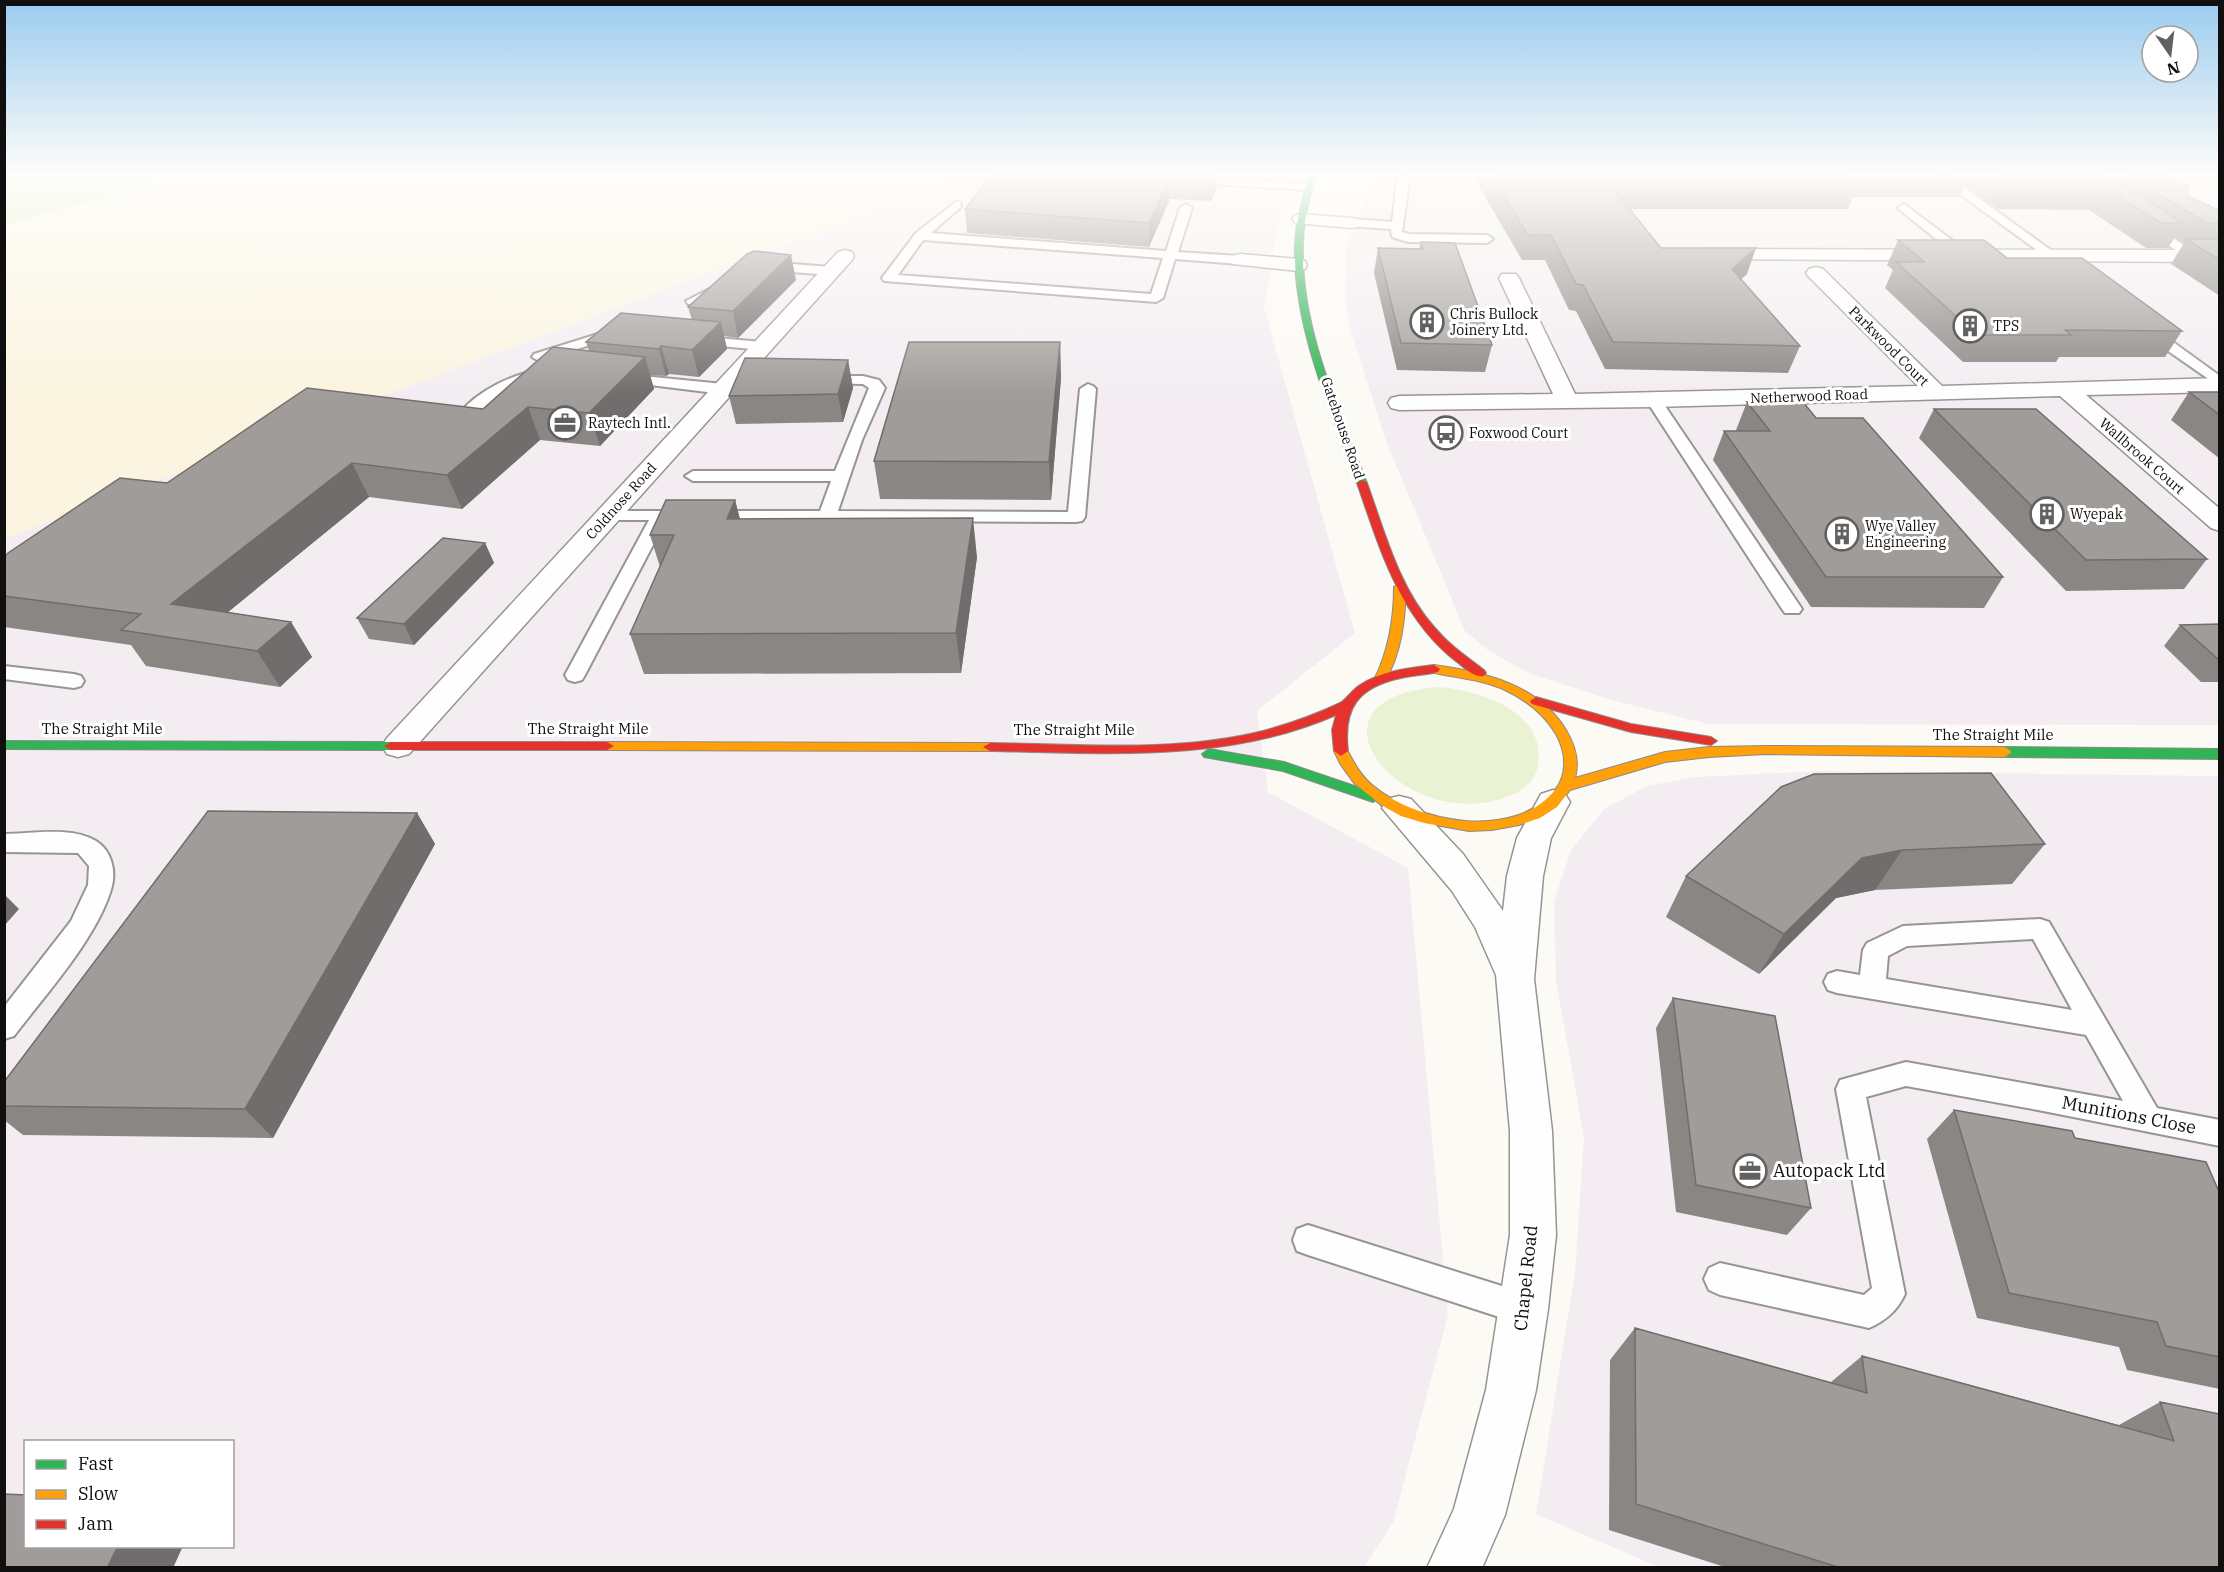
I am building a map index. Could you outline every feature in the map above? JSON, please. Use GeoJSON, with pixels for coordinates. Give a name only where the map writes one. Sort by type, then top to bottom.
{"type":"FeatureCollection","features":[{"type":"Feature","properties":{"kind":"main road","name":"Gatehouse Road"},"geometry":{"type":"LineString","coordinates":[[1300,249],[1299,265],[1311,327],[1334,404],[1400,587],[1418,616],[1438,640],[1458,659],[1487,678]]}},
{"type":"Feature","properties":{"kind":"main road","name":"Gatehouse Road"},"geometry":{"type":"LineString","coordinates":[[1381,678],[1392,659],[1397,643],[1401,618],[1400,587]]}},
{"type":"Feature","properties":{"kind":"main road"},"geometry":{"type":"LineString","coordinates":[[1434,669],[1461,671],[1511,687],[1533,701],[1551,717],[1564,734],[1572,758],[1560,794],[1532,815],[1508,823],[1475,826],[1443,823],[1392,804],[1362,783],[1346,764],[1338,743],[1338,723],[1346,705],[1360,689],[1381,678],[1406,671],[1434,669]]}},
{"type":"Feature","properties":{"kind":"main road","name":"The Straight Mile"},"geometry":{"type":"LineString","coordinates":[[1533,701],[1631,728],[1766,750]]}},
{"type":"Feature","properties":{"kind":"main road","name":"The Straight Mile"},"geometry":{"type":"LineString","coordinates":[[4,745],[1172,747],[1264,736],[1294,729],[1323,718],[1346,705]]}},
{"type":"Feature","properties":{"kind":"main road","name":"The Straight Mile"},"geometry":{"type":"LineString","coordinates":[[1172,747],[1284,768],[1392,804]]}},
{"type":"Feature","properties":{"kind":"main road","name":"The Straight Mile"},"geometry":{"type":"LineString","coordinates":[[1560,794],[1665,757],[1709,752],[1766,750],[2220,754]]}},
{"type":"Feature","properties":{"kind":"street"},"geometry":{"type":"LineString","coordinates":[[1684,255],[2220,256]]}},
{"type":"Feature","properties":{"kind":"street"},"geometry":{"type":"LineString","coordinates":[[1240,260],[1299,265]]}},
{"type":"Feature","properties":{"kind":"street","name":"Coldnose Road"},"geometry":{"type":"LineString","coordinates":[[398,746],[608,515],[736,382],[762,346],[838,263]]}},
{"type":"Feature","properties":{"kind":"street","name":"Parkwood Court"},"geometry":{"type":"LineString","coordinates":[[1816,273],[1937,393]]}},
{"type":"Feature","properties":{"kind":"street"},"geometry":{"type":"LineString","coordinates":[[1509,278],[1567,401]]}},
{"type":"Feature","properties":{"kind":"street","name":"Netherwood Road"},"geometry":{"type":"LineString","coordinates":[[1399,403],[1654,400],[2220,384]]}},
{"type":"Feature","properties":{"kind":"street","name":"Wallbrook Court"},"geometry":{"type":"LineString","coordinates":[[2065,389],[2220,523]]}},
{"type":"Feature","properties":{"kind":"street","name":"Chapel Road"},"geometry":{"type":"LineString","coordinates":[[1454,1568],[1479,1515],[1511,1389],[1524,1309],[1533,1235],[1531,1131],[1515,979],[1525,876],[1534,838],[1560,794]]}},
{"type":"Feature","properties":{"kind":"street","name":"Chapel Road"},"geometry":{"type":"LineString","coordinates":[[1392,804],[1455,866],[1478,897],[1498,932],[1515,979]]}},
{"type":"Feature","properties":{"kind":"lane"},"geometry":{"type":"LineString","coordinates":[[910,249],[889,278],[1156,298],[1171,249]]}},
{"type":"Feature","properties":{"kind":"lane"},"geometry":{"type":"LineString","coordinates":[[1095,249],[1240,260]]}},
{"type":"Feature","properties":{"kind":"lane"},"geometry":{"type":"LineString","coordinates":[[1957,249],[1965,256]]}},
{"type":"Feature","properties":{"kind":"lane"},"geometry":{"type":"LineString","coordinates":[[2044,249],[2053,256]]}},
{"type":"Feature","properties":{"kind":"lane"},"geometry":{"type":"LineString","coordinates":[[2184,249],[2194,256]]}},
{"type":"Feature","properties":{"kind":"lane"},"geometry":{"type":"LineString","coordinates":[[693,301],[743,276],[773,268],[838,263]]}},
{"type":"Feature","properties":{"kind":"lane"},"geometry":{"type":"LineString","coordinates":[[2133,320],[2220,384]]}},
{"type":"Feature","properties":{"kind":"lane"},"geometry":{"type":"LineString","coordinates":[[539,357],[614,332],[637,334]]}},
{"type":"Feature","properties":{"kind":"lane"},"geometry":{"type":"LineString","coordinates":[[682,338],[762,346]]}},
{"type":"Feature","properties":{"kind":"lane"},"geometry":{"type":"LineString","coordinates":[[466,415],[505,385],[518,378],[536,373],[559,372]]}},
{"type":"Feature","properties":{"kind":"lane"},"geometry":{"type":"LineString","coordinates":[[606,377],[736,382]]}},
{"type":"Feature","properties":{"kind":"lane"},"geometry":{"type":"LineString","coordinates":[[806,380],[863,380],[874,383],[877,388],[854,440],[827,516]]}},
{"type":"Feature","properties":{"kind":"lane"},"geometry":{"type":"LineString","coordinates":[[608,515],[1076,517],[1088,389]]}},
{"type":"Feature","properties":{"kind":"lane"},"geometry":{"type":"LineString","coordinates":[[1792,396],[1806,415]]}},
{"type":"Feature","properties":{"kind":"lane"},"geometry":{"type":"LineString","coordinates":[[1654,400],[1792,609]]}},
{"type":"Feature","properties":{"kind":"lane"},"geometry":{"type":"LineString","coordinates":[[693,476],[841,476]]}},
{"type":"Feature","properties":{"kind":"lane"},"geometry":{"type":"LineString","coordinates":[[575,675],[660,516]]}},
{"type":"Feature","properties":{"kind":"lane"},"geometry":{"type":"LineString","coordinates":[[4,672],[74,681]]}},
{"type":"Feature","properties":{"kind":"lane"},"geometry":{"type":"LineString","coordinates":[[4,843],[85,845],[97,856],[102,869],[100,888],[86,919],[4,1028]]}},
{"type":"Feature","properties":{"kind":"lane"},"geometry":{"type":"LineString","coordinates":[[1872,988],[1876,950],[1903,936],[2040,929],[2148,1119]]}},
{"type":"Feature","properties":{"kind":"lane"},"geometry":{"type":"LineString","coordinates":[[1838,982],[2094,1025]]}},
{"type":"Feature","properties":{"kind":"lane","name":"Munitions Close"},"geometry":{"type":"LineString","coordinates":[[1720,1279],[1869,1312],[1889,1294],[1850,1089],[1906,1074],[2220,1133]]}},
{"type":"Feature","properties":{"kind":"lane"},"geometry":{"type":"LineString","coordinates":[[1308,1240],[1524,1309]]}},
{"type":"Feature","properties":{"kind":"shaded area"},"geometry":{"type":"Polygon","coordinates":[[[5,249],[771,249],[5,538],[5,249]]]}},
{"type":"Feature","properties":{"kind":"shaded area"},"geometry":{"type":"Polygon","coordinates":[[[771,249],[1274,249],[1264,307],[1355,633],[1257,711],[1268,792],[1408,868],[1448,1315],[1393,1523],[1364,1567],[5,1568],[5,538],[771,249]]]}},
{"type":"Feature","properties":{"kind":"shaded area"},"geometry":{"type":"Polygon","coordinates":[[[2219,249],[2219,725],[1708,724],[1611,700],[1528,673],[1489,651],[1465,631],[1386,441],[1350,328],[1345,301],[1345,250],[2219,249]]]}},
{"type":"Feature","properties":{"kind":"shaded area"},"geometry":{"type":"Polygon","coordinates":[[[1822,771],[2219,776],[2219,1567],[1659,1567],[1536,1514],[1575,1273],[1584,1138],[1556,980],[1554,902],[1571,850],[1604,809],[1647,786],[1695,777],[1822,771]]]}},
{"type":"Feature","properties":{"kind":"green space"},"geometry":{"type":"Polygon","coordinates":[[[1439,687],[1456,689],[1493,700],[1509,708],[1523,720],[1533,733],[1538,750],[1537,769],[1533,779],[1520,791],[1504,798],[1465,804],[1429,797],[1399,781],[1377,760],[1367,736],[1372,714],[1395,696],[1439,687]]]}},
{"type":"Feature","properties":{"kind":"building","name":"Chris Bullock Joinery Ltd."},"geometry":{"type":"Polygon","coordinates":[[[1378,249],[1457,249],[1492,345],[1401,343],[1378,249]]]}},
{"type":"Feature","properties":{"kind":"building"},"geometry":{"type":"Polygon","coordinates":[[[1558,249],[1754,249],[1732,269],[1800,346],[1613,342],[1583,285],[1576,284],[1558,249]]]}},
{"type":"Feature","properties":{"kind":"building"},"geometry":{"type":"Polygon","coordinates":[[[1909,249],[1996,249],[2007,258],[2082,258],[2182,331],[2065,330],[2071,335],[1977,335],[1896,262],[1924,262],[1909,249]]]}},
{"type":"Feature","properties":{"kind":"building"},"geometry":{"type":"Polygon","coordinates":[[[2203,249],[2220,249],[2220,260],[2203,249]]]}},
{"type":"Feature","properties":{"kind":"building"},"geometry":{"type":"Polygon","coordinates":[[[754,251],[791,255],[733,311],[688,307],[747,254],[754,251]]]}},
{"type":"Feature","properties":{"kind":"building"},"geometry":{"type":"Polygon","coordinates":[[[621,313],[721,322],[692,350],[586,342],[621,313]]]}},
{"type":"Feature","properties":{"kind":"building"},"geometry":{"type":"Polygon","coordinates":[[[909,342],[1060,342],[1049,462],[874,461],[909,342]]]}},
{"type":"Feature","properties":{"kind":"building"},"geometry":{"type":"Polygon","coordinates":[[[553,347],[645,357],[589,413],[528,407],[447,475],[352,463],[171,604],[291,622],[257,651],[121,630],[141,614],[4,596],[4,557],[8,553],[120,478],[167,483],[307,388],[483,409],[553,347]]]}},
{"type":"Feature","properties":{"kind":"building"},"geometry":{"type":"Polygon","coordinates":[[[745,358],[848,360],[838,394],[729,396],[745,358]]]}},
{"type":"Feature","properties":{"kind":"building"},"geometry":{"type":"Polygon","coordinates":[[[2189,392],[2220,392],[2220,415],[2189,392]]]}},
{"type":"Feature","properties":{"kind":"building","name":"Wye Valley Engineering"},"geometry":{"type":"Polygon","coordinates":[[[1747,402],[1803,402],[1816,418],[1863,418],[2003,577],[1826,577],[1724,431],[1770,431],[1747,402]]]}},
{"type":"Feature","properties":{"kind":"building"},"geometry":{"type":"Polygon","coordinates":[[[1934,409],[2036,409],[2207,559],[2086,560],[1934,409]]]}},
{"type":"Feature","properties":{"kind":"building"},"geometry":{"type":"Polygon","coordinates":[[[666,500],[735,500],[727,519],[973,518],[956,633],[630,634],[674,535],[650,535],[666,500]]]}},
{"type":"Feature","properties":{"kind":"building"},"geometry":{"type":"Polygon","coordinates":[[[443,538],[485,543],[404,624],[357,618],[443,538]]]}},
{"type":"Feature","properties":{"kind":"building"},"geometry":{"type":"Polygon","coordinates":[[[2220,624],[2220,661],[2180,625],[2220,624]]]}},
{"type":"Feature","properties":{"kind":"building"},"geometry":{"type":"Polygon","coordinates":[[[1991,773],[2045,844],[1902,850],[1862,858],[1784,934],[1686,876],[1781,787],[1814,774],[1991,773]]]}},
{"type":"Feature","properties":{"kind":"building"},"geometry":{"type":"Polygon","coordinates":[[[208,811],[417,813],[245,1109],[4,1106],[4,1082],[208,811]]]}},
{"type":"Feature","properties":{"kind":"building"},"geometry":{"type":"Polygon","coordinates":[[[1673,998],[1775,1016],[1811,1208],[1696,1185],[1673,998]]]}},
{"type":"Feature","properties":{"kind":"building"},"geometry":{"type":"Polygon","coordinates":[[[1954,1110],[2072,1131],[2075,1138],[2206,1162],[2220,1194],[2220,1357],[2166,1346],[2157,1322],[2009,1293],[1954,1110]]]}},
{"type":"Feature","properties":{"kind":"building"},"geometry":{"type":"Polygon","coordinates":[[[1635,1328],[1867,1393],[1862,1356],[2174,1441],[2160,1402],[2220,1414],[2220,1568],[1841,1568],[1636,1504],[1635,1328]]]}},
{"type":"Feature","properties":{"kind":"building"},"geometry":{"type":"Polygon","coordinates":[[[4,1494],[24,1495],[24,1548],[117,1548],[107,1568],[4,1568],[4,1494]]]}},
{"type":"Feature","properties":{"kind":"traffic: fast"},"geometry":{"type":"LineString","coordinates":[[1299,249],[1306,314],[1315,350],[1362,483]]}},
{"type":"Feature","properties":{"kind":"traffic: fast"},"geometry":{"type":"LineString","coordinates":[[4,745],[391,746]]}},
{"type":"Feature","properties":{"kind":"traffic: fast"},"geometry":{"type":"LineString","coordinates":[[2005,752],[2220,754]]}},
{"type":"Feature","properties":{"kind":"traffic: fast"},"geometry":{"type":"LineString","coordinates":[[1209,754],[1284,767],[1373,797]]}},
{"type":"Feature","properties":{"kind":"traffic: slow"},"geometry":{"type":"LineString","coordinates":[[1381,678],[1396,634],[1400,587]]}},
{"type":"Feature","properties":{"kind":"traffic: slow"},"geometry":{"type":"LineString","coordinates":[[1341,751],[1351,771],[1367,788],[1396,807],[1424,818],[1469,826],[1492,825],[1514,822],[1535,815],[1552,803],[1568,781],[1571,763],[1565,739],[1555,722],[1527,696],[1510,688],[1472,675],[1434,669]]}},
{"type":"Feature","properties":{"kind":"traffic: slow"},"geometry":{"type":"LineString","coordinates":[[607,746],[990,747]]}},
{"type":"Feature","properties":{"kind":"traffic: slow"},"geometry":{"type":"LineString","coordinates":[[1566,786],[1665,757],[1709,752],[1766,750],[2005,752]]}},
{"type":"Feature","properties":{"kind":"traffic: jam"},"geometry":{"type":"LineString","coordinates":[[1362,483],[1392,566],[1415,611],[1453,653],[1480,673]]}},
{"type":"Feature","properties":{"kind":"traffic: jam"},"geometry":{"type":"LineString","coordinates":[[1341,751],[1339,730],[1342,712],[1351,699],[1364,688],[1380,680],[1397,674],[1434,669]]}},
{"type":"Feature","properties":{"kind":"traffic: jam"},"geometry":{"type":"LineString","coordinates":[[1536,701],[1631,728],[1711,741]]}},
{"type":"Feature","properties":{"kind":"traffic: jam"},"geometry":{"type":"LineString","coordinates":[[990,747],[1126,749],[1217,743],[1262,736],[1305,723],[1346,705]]}},
{"type":"Feature","properties":{"kind":"traffic: jam"},"geometry":{"type":"LineString","coordinates":[[391,746],[607,746]]}},
{"type":"Feature","properties":{"kind":"place","name":"Chris Bullock Joinery Ltd."},"geometry":{"type":"Point","coordinates":[1427,322]}},
{"type":"Feature","properties":{"kind":"place","name":"TPS"},"geometry":{"type":"Point","coordinates":[1970,326]}},
{"type":"Feature","properties":{"kind":"place","name":"Raytech Intl."},"geometry":{"type":"Point","coordinates":[565,423]}},
{"type":"Feature","properties":{"kind":"place","name":"Foxwood Court"},"geometry":{"type":"Point","coordinates":[1446,433]}},
{"type":"Feature","properties":{"kind":"place","name":"Wyepak"},"geometry":{"type":"Point","coordinates":[2047,514]}},
{"type":"Feature","properties":{"kind":"place","name":"Wye Valley Engineering"},"geometry":{"type":"Point","coordinates":[1842,534]}},
{"type":"Feature","properties":{"kind":"place","name":"Autopack Ltd"},"geometry":{"type":"Point","coordinates":[1750,1171]}}]}
